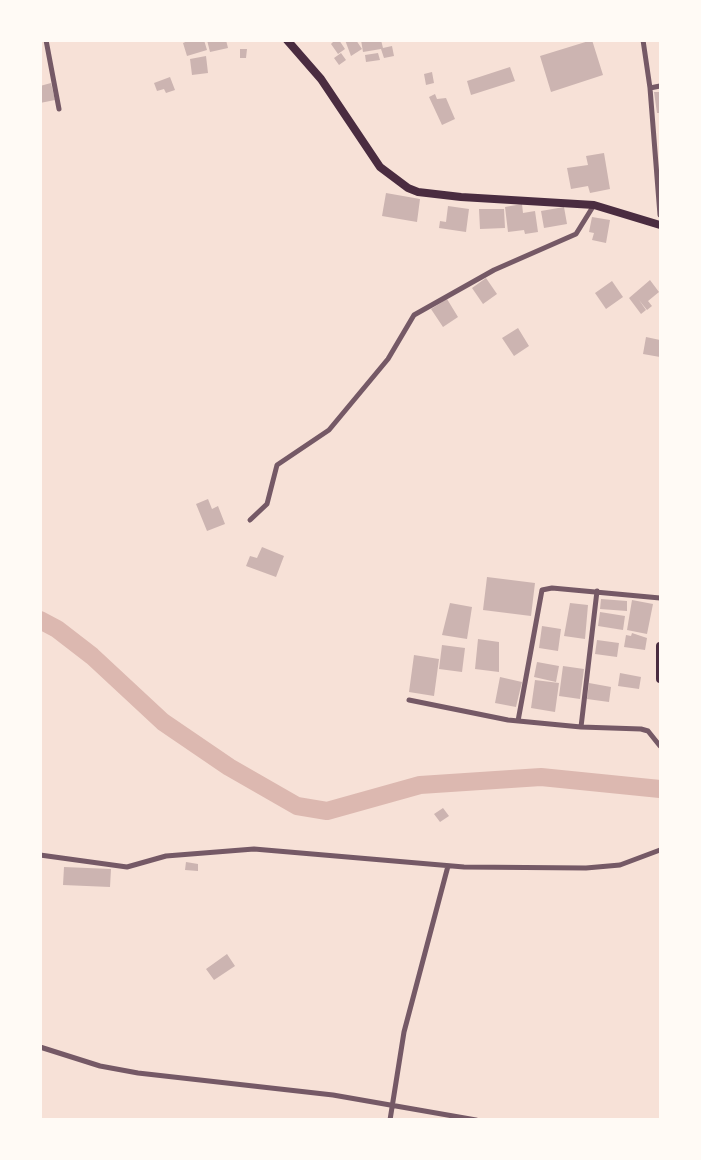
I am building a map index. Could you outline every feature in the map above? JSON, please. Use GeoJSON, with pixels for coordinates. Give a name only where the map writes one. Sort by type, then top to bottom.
{"type":"FeatureCollection","features":[{"type":"Feature","properties":{"kind":"main road"},"geometry":{"type":"LineString","coordinates":[[286,40],[321,79],[380,167],[408,188],[418,192],[461,197],[594,205],[660,225]]}},
{"type":"Feature","properties":{"kind":"main road"},"geometry":{"type":"LineString","coordinates":[[660,646],[660,679]]}},
{"type":"Feature","properties":{"kind":"street"},"geometry":{"type":"LineString","coordinates":[[46,40],[59,110]]}},
{"type":"Feature","properties":{"kind":"street"},"geometry":{"type":"LineString","coordinates":[[643,40],[659,168],[660,215]]}},
{"type":"Feature","properties":{"kind":"street"},"geometry":{"type":"LineString","coordinates":[[650,88],[660,86]]}},
{"type":"Feature","properties":{"kind":"street"},"geometry":{"type":"LineString","coordinates":[[250,520],[267,504],[277,465],[319,439],[329,430],[388,359],[414,315],[505,264],[576,234],[594,205]]}},
{"type":"Feature","properties":{"kind":"street"},"geometry":{"type":"LineString","coordinates":[[518,721],[540,593],[548,588],[660,598]]}},
{"type":"Feature","properties":{"kind":"street"},"geometry":{"type":"LineString","coordinates":[[581,727],[597,591]]}},
{"type":"Feature","properties":{"kind":"street"},"geometry":{"type":"LineString","coordinates":[[409,700],[518,721],[581,727],[641,729],[648,731],[660,746]]}},
{"type":"Feature","properties":{"kind":"street"},"geometry":{"type":"LineString","coordinates":[[40,855],[128,867],[166,856],[265,849],[448,866],[586,868],[620,865],[660,850]]}},
{"type":"Feature","properties":{"kind":"street"},"geometry":{"type":"LineString","coordinates":[[390,1119],[404,1032],[448,866]]}},
{"type":"Feature","properties":{"kind":"street"},"geometry":{"type":"LineString","coordinates":[[40,1047],[100,1066],[138,1073],[394,1104],[476,1119]]}},
{"type":"Feature","properties":{"kind":"building"},"geometry":{"type":"Polygon","coordinates":[[[190,40],[204,40],[207,50],[187,56],[183,43],[190,40]]]}},
{"type":"Feature","properties":{"kind":"building"},"geometry":{"type":"Polygon","coordinates":[[[207,40],[226,40],[228,48],[210,52],[207,40]]]}},
{"type":"Feature","properties":{"kind":"building"},"geometry":{"type":"Polygon","coordinates":[[[339,40],[345,49],[338,54],[331,44],[339,40]]]}},
{"type":"Feature","properties":{"kind":"building"},"geometry":{"type":"Polygon","coordinates":[[[345,40],[356,40],[362,49],[351,56],[345,40]]]}},
{"type":"Feature","properties":{"kind":"building"},"geometry":{"type":"Polygon","coordinates":[[[361,40],[381,40],[383,48],[392,46],[394,56],[384,58],[381,49],[363,52],[361,40]]]}},
{"type":"Feature","properties":{"kind":"building"},"geometry":{"type":"Polygon","coordinates":[[[592,40],[603,75],[551,92],[540,56],[592,40]]]}},
{"type":"Feature","properties":{"kind":"building"},"geometry":{"type":"Polygon","coordinates":[[[240,49],[247,49],[246,58],[240,58],[240,49]]]}},
{"type":"Feature","properties":{"kind":"building"},"geometry":{"type":"Polygon","coordinates":[[[341,53],[346,60],[339,65],[334,58],[341,53]]]}},
{"type":"Feature","properties":{"kind":"building"},"geometry":{"type":"Polygon","coordinates":[[[378,53],[380,60],[366,62],[365,55],[378,53]]]}},
{"type":"Feature","properties":{"kind":"building"},"geometry":{"type":"Polygon","coordinates":[[[206,56],[208,73],[192,75],[190,59],[206,56]]]}},
{"type":"Feature","properties":{"kind":"building"},"geometry":{"type":"Polygon","coordinates":[[[510,67],[515,81],[471,95],[467,81],[510,67]]]}},
{"type":"Feature","properties":{"kind":"building"},"geometry":{"type":"Polygon","coordinates":[[[432,72],[434,83],[426,85],[424,74],[432,72]]]}},
{"type":"Feature","properties":{"kind":"building"},"geometry":{"type":"Polygon","coordinates":[[[170,77],[175,90],[166,93],[164,89],[157,91],[154,83],[170,77]]]}},
{"type":"Feature","properties":{"kind":"building"},"geometry":{"type":"Polygon","coordinates":[[[51,83],[55,100],[40,103],[40,86],[51,83]]]}},
{"type":"Feature","properties":{"kind":"building"},"geometry":{"type":"Polygon","coordinates":[[[654,92],[660,92],[660,113],[657,113],[654,92]]]}},
{"type":"Feature","properties":{"kind":"building"},"geometry":{"type":"Polygon","coordinates":[[[435,94],[437,99],[446,98],[455,119],[442,125],[429,97],[435,94]]]}},
{"type":"Feature","properties":{"kind":"building"},"geometry":{"type":"Polygon","coordinates":[[[604,153],[610,189],[590,193],[588,186],[571,189],[567,168],[588,165],[586,156],[604,153]]]}},
{"type":"Feature","properties":{"kind":"building"},"geometry":{"type":"Polygon","coordinates":[[[386,193],[420,199],[417,222],[382,216],[386,193]]]}},
{"type":"Feature","properties":{"kind":"building"},"geometry":{"type":"Polygon","coordinates":[[[522,204],[523,213],[535,211],[538,232],[525,234],[524,230],[508,232],[505,207],[522,204]]]}},
{"type":"Feature","properties":{"kind":"building"},"geometry":{"type":"Polygon","coordinates":[[[448,206],[469,209],[466,232],[439,228],[440,221],[446,222],[448,206]]]}},
{"type":"Feature","properties":{"kind":"building"},"geometry":{"type":"Polygon","coordinates":[[[564,207],[567,224],[544,228],[541,211],[564,207]]]}},
{"type":"Feature","properties":{"kind":"building"},"geometry":{"type":"Polygon","coordinates":[[[479,209],[504,209],[505,228],[480,229],[479,209]]]}},
{"type":"Feature","properties":{"kind":"building"},"geometry":{"type":"Polygon","coordinates":[[[592,217],[610,220],[606,243],[592,240],[594,233],[589,232],[592,217]]]}},
{"type":"Feature","properties":{"kind":"building"},"geometry":{"type":"Polygon","coordinates":[[[486,278],[497,294],[483,304],[472,288],[486,278]]]}},
{"type":"Feature","properties":{"kind":"building"},"geometry":{"type":"Polygon","coordinates":[[[650,280],[659,292],[648,301],[652,306],[647,310],[639,300],[646,310],[641,314],[629,298],[650,280]]]}},
{"type":"Feature","properties":{"kind":"building"},"geometry":{"type":"Polygon","coordinates":[[[612,281],[623,297],[606,309],[595,293],[612,281]]]}},
{"type":"Feature","properties":{"kind":"building"},"geometry":{"type":"Polygon","coordinates":[[[447,299],[458,317],[443,327],[431,309],[447,299]]]}},
{"type":"Feature","properties":{"kind":"building"},"geometry":{"type":"Polygon","coordinates":[[[518,328],[529,346],[514,356],[502,338],[518,328]]]}},
{"type":"Feature","properties":{"kind":"building"},"geometry":{"type":"Polygon","coordinates":[[[646,337],[660,340],[660,357],[643,354],[646,337]]]}},
{"type":"Feature","properties":{"kind":"building"},"geometry":{"type":"Polygon","coordinates":[[[208,499],[212,509],[218,506],[225,524],[207,531],[196,504],[208,499]]]}},
{"type":"Feature","properties":{"kind":"building"},"geometry":{"type":"Polygon","coordinates":[[[262,547],[284,556],[276,577],[246,566],[250,556],[257,558],[262,547]]]}},
{"type":"Feature","properties":{"kind":"building"},"geometry":{"type":"Polygon","coordinates":[[[487,577],[535,583],[531,616],[483,610],[487,577]]]}},
{"type":"Feature","properties":{"kind":"building"},"geometry":{"type":"Polygon","coordinates":[[[601,599],[627,601],[627,611],[600,609],[601,599]]]}},
{"type":"Feature","properties":{"kind":"building"},"geometry":{"type":"Polygon","coordinates":[[[632,600],[653,604],[647,634],[627,630],[632,600]]]}},
{"type":"Feature","properties":{"kind":"building"},"geometry":{"type":"Polygon","coordinates":[[[450,603],[472,607],[467,639],[442,635],[450,603]]]}},
{"type":"Feature","properties":{"kind":"building"},"geometry":{"type":"Polygon","coordinates":[[[570,603],[588,605],[585,639],[564,636],[570,603]]]}},
{"type":"Feature","properties":{"kind":"building"},"geometry":{"type":"Polygon","coordinates":[[[600,612],[625,616],[623,630],[598,626],[600,612]]]}},
{"type":"Feature","properties":{"kind":"building"},"geometry":{"type":"Polygon","coordinates":[[[542,626],[561,629],[558,651],[539,648],[542,626]]]}},
{"type":"Feature","properties":{"kind":"building"},"geometry":{"type":"Polygon","coordinates":[[[632,633],[647,638],[645,650],[624,647],[626,635],[631,636],[632,633]]]}},
{"type":"Feature","properties":{"kind":"building"},"geometry":{"type":"Polygon","coordinates":[[[478,639],[499,642],[499,672],[475,669],[478,639]]]}},
{"type":"Feature","properties":{"kind":"building"},"geometry":{"type":"Polygon","coordinates":[[[597,640],[619,643],[617,657],[595,654],[597,640]]]}},
{"type":"Feature","properties":{"kind":"building"},"geometry":{"type":"Polygon","coordinates":[[[442,645],[465,648],[462,672],[439,669],[442,645]]]}},
{"type":"Feature","properties":{"kind":"building"},"geometry":{"type":"Polygon","coordinates":[[[414,655],[439,659],[434,696],[409,692],[414,655]]]}},
{"type":"Feature","properties":{"kind":"building"},"geometry":{"type":"Polygon","coordinates":[[[537,662],[559,666],[556,682],[534,677],[537,662]]]}},
{"type":"Feature","properties":{"kind":"building"},"geometry":{"type":"Polygon","coordinates":[[[563,666],[584,669],[580,699],[559,696],[563,666]]]}},
{"type":"Feature","properties":{"kind":"building"},"geometry":{"type":"Polygon","coordinates":[[[620,673],[641,677],[639,689],[618,686],[620,673]]]}},
{"type":"Feature","properties":{"kind":"building"},"geometry":{"type":"Polygon","coordinates":[[[500,677],[522,682],[516,707],[495,703],[500,677]]]}},
{"type":"Feature","properties":{"kind":"building"},"geometry":{"type":"Polygon","coordinates":[[[535,680],[559,683],[555,712],[531,708],[535,680]]]}},
{"type":"Feature","properties":{"kind":"building"},"geometry":{"type":"Polygon","coordinates":[[[589,683],[611,687],[609,702],[587,699],[589,683]]]}},
{"type":"Feature","properties":{"kind":"building"},"geometry":{"type":"Polygon","coordinates":[[[443,808],[449,816],[440,822],[434,814],[443,808]]]}},
{"type":"Feature","properties":{"kind":"building"},"geometry":{"type":"Polygon","coordinates":[[[186,862],[198,864],[198,871],[185,870],[186,862]]]}},
{"type":"Feature","properties":{"kind":"building"},"geometry":{"type":"Polygon","coordinates":[[[64,867],[111,869],[110,887],[63,885],[64,867]]]}},
{"type":"Feature","properties":{"kind":"building"},"geometry":{"type":"Polygon","coordinates":[[[227,954],[235,966],[214,980],[206,969],[227,954]]]}},
{"type":"Feature","properties":{"kind":"waterway"},"geometry":{"type":"LineString","coordinates":[[40,620],[57,629],[92,656],[163,722],[229,767],[297,806],[327,811],[420,785],[541,777],[660,789]]}}]}
